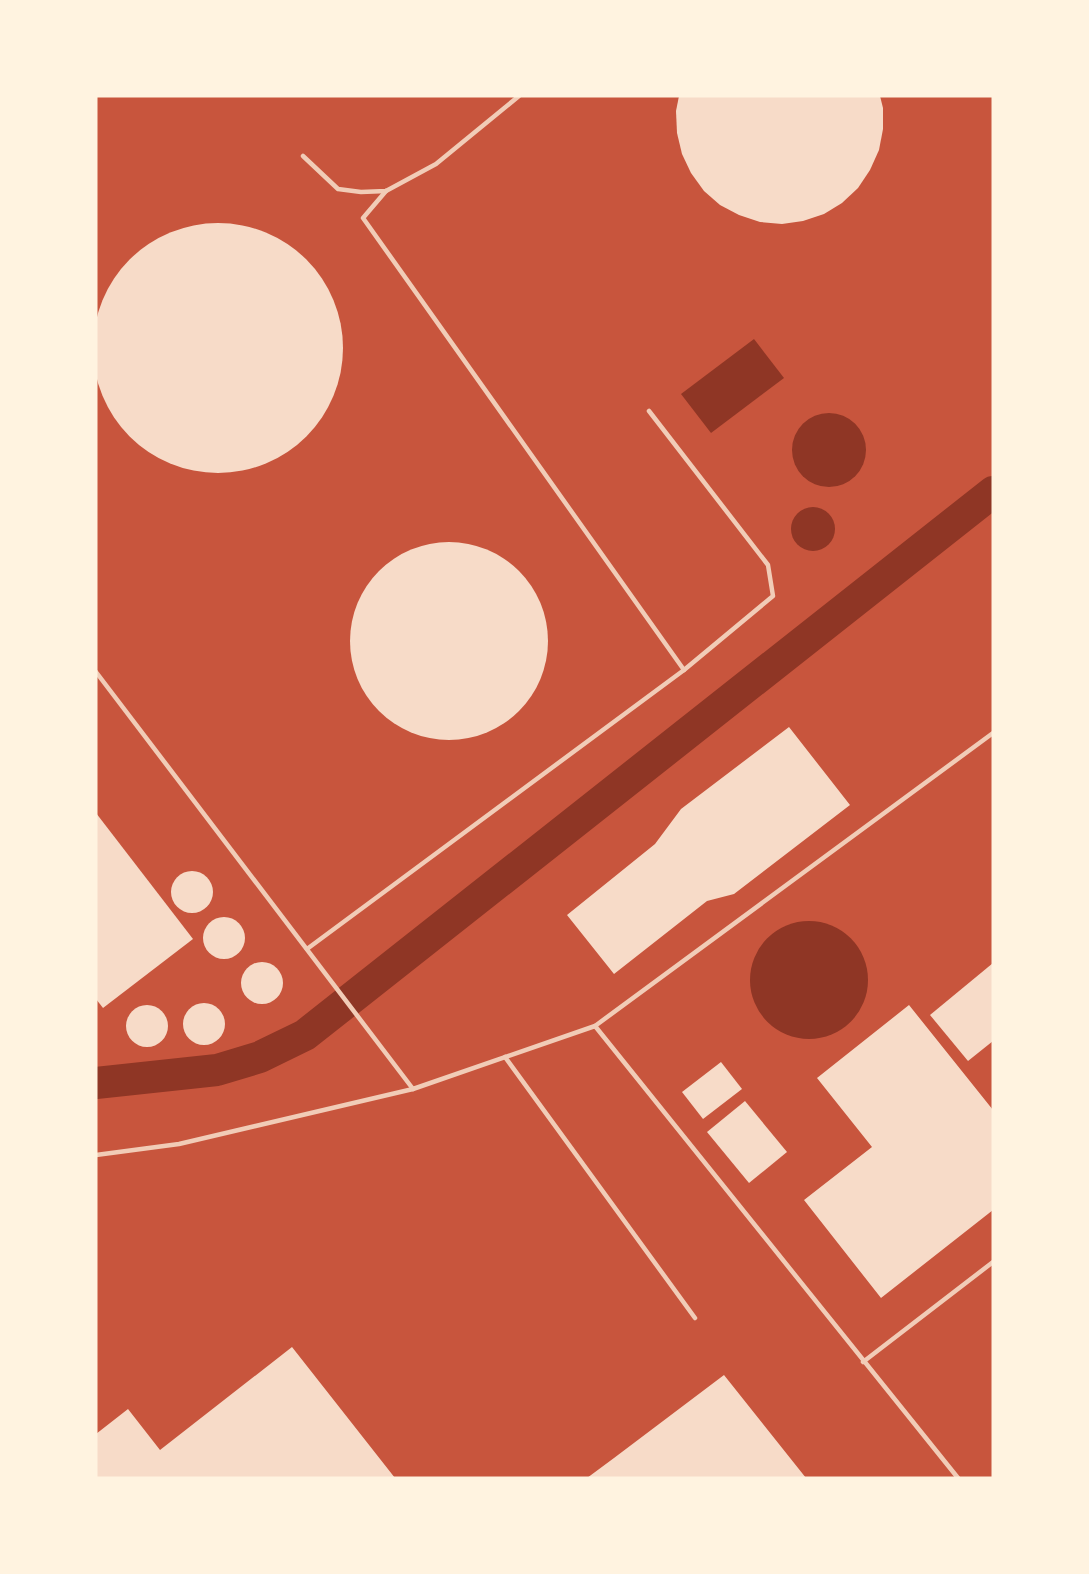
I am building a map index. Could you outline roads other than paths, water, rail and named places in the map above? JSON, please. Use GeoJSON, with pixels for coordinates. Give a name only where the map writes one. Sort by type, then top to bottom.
{"type":"FeatureCollection","features":[{"type":"Feature","properties":{"kind":"lane"},"geometry":{"type":"LineString","coordinates":[[519,96],[436,164],[386,191],[363,218],[684,670]]}},
{"type":"Feature","properties":{"kind":"lane"},"geometry":{"type":"LineString","coordinates":[[303,156],[338,189],[361,192],[386,191]]}},
{"type":"Feature","properties":{"kind":"lane"},"geometry":{"type":"LineString","coordinates":[[307,949],[684,670],[773,596],[768,565],[649,411]]}},
{"type":"Feature","properties":{"kind":"lane"},"geometry":{"type":"LineString","coordinates":[[96,672],[413,1089]]}},
{"type":"Feature","properties":{"kind":"lane"},"geometry":{"type":"LineString","coordinates":[[96,1155],[179,1144],[413,1089],[595,1026],[993,733]]}},
{"type":"Feature","properties":{"kind":"lane"},"geometry":{"type":"LineString","coordinates":[[595,1026],[958,1478]]}},
{"type":"Feature","properties":{"kind":"lane"},"geometry":{"type":"LineString","coordinates":[[505,1057],[695,1318]]}},
{"type":"Feature","properties":{"kind":"lane"},"geometry":{"type":"LineString","coordinates":[[863,1362],[993,1262]]}},
{"type":"Feature","properties":{"kind":"waterway"},"geometry":{"type":"LineString","coordinates":[[96,1083],[217,1070],[260,1057],[305,1035],[993,492]]}}]}
